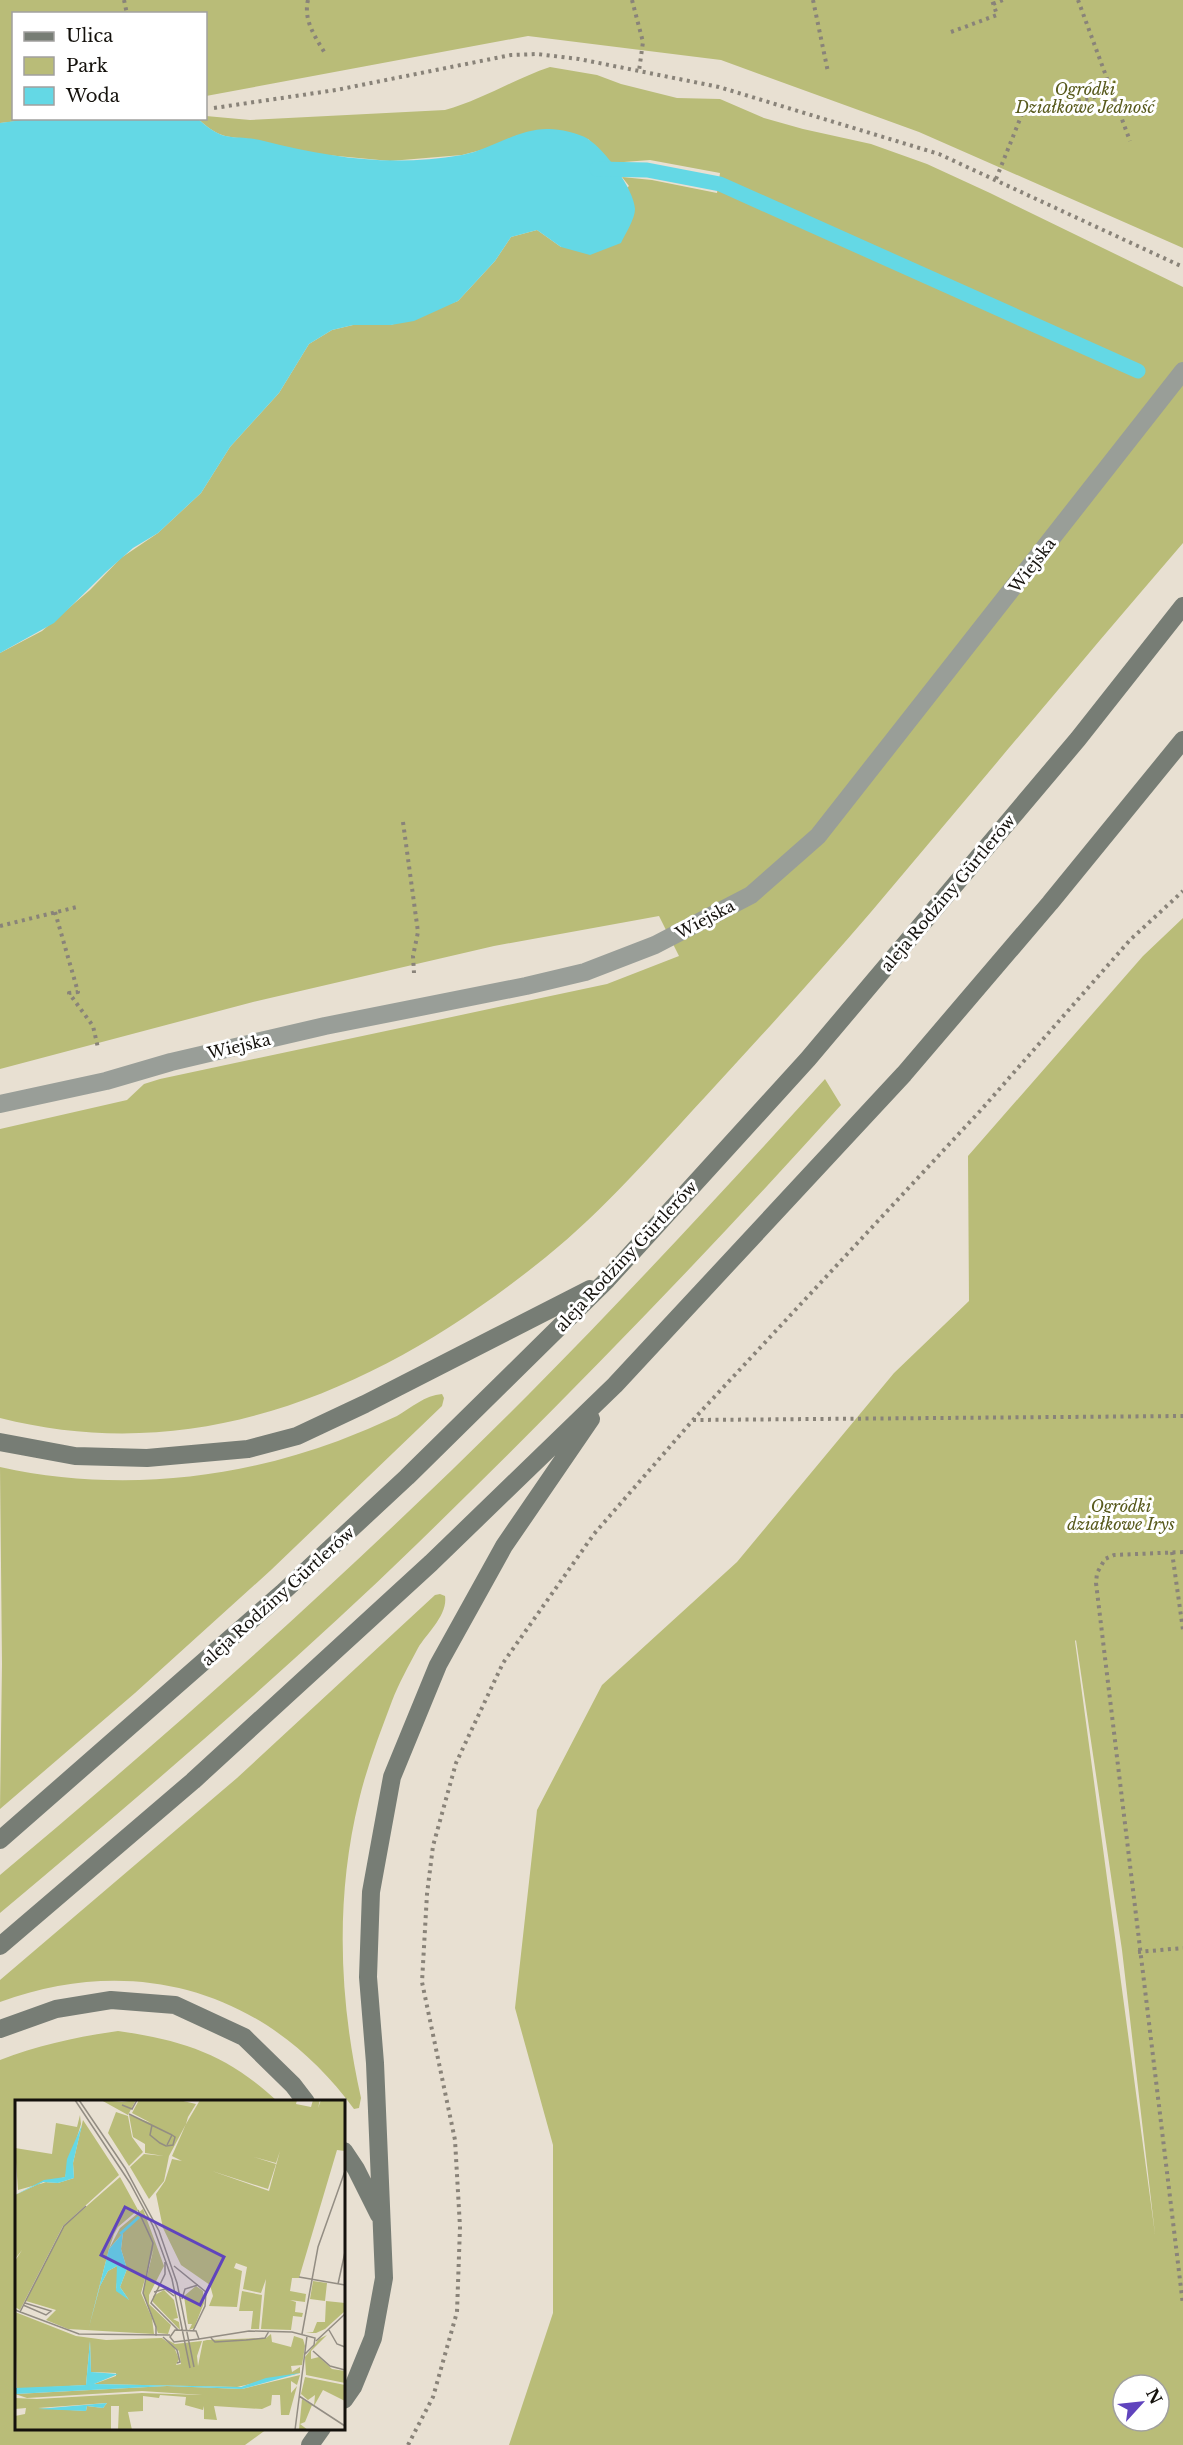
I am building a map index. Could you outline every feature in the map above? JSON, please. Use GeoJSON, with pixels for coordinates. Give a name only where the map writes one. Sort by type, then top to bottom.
{"type":"FeatureCollection","features":[{"type":"Feature","properties":{"kind":"main road","name":"aleja Rodziny Gürtlerów"},"geometry":{"type":"LineString","coordinates":[[0,1840],[282,1593],[407,1477],[607,1280],[808,1059],[1078,740],[1183,606]]}},
{"type":"Feature","properties":{"kind":"main road"},"geometry":{"type":"LineString","coordinates":[[0,1946],[193,1781],[431,1563],[615,1385],[904,1074],[1050,903],[1183,740]]}},
{"type":"Feature","properties":{"kind":"main road"},"geometry":{"type":"LineString","coordinates":[[0,1442],[75,1456],[147,1458],[257,1446],[297,1436],[365,1404],[607,1280]]}},
{"type":"Feature","properties":{"kind":"main road"},"geometry":{"type":"LineString","coordinates":[[345,2399],[353,2387],[373,2338],[384,2278],[375,2063],[368,1977],[370,1893],[392,1777],[438,1665],[504,1546],[615,1385]]}},
{"type":"Feature","properties":{"kind":"main road"},"geometry":{"type":"LineString","coordinates":[[0,2029],[56,2009],[111,2000],[175,2005],[244,2037],[293,2085],[304,2100]]}},
{"type":"Feature","properties":{"kind":"main road"},"geometry":{"type":"LineString","coordinates":[[345,2152],[356,2169],[382,2222]]}},
{"type":"Feature","properties":{"kind":"main road"},"geometry":{"type":"LineString","coordinates":[[310,2445],[321,2430]]}},
{"type":"Feature","properties":{"kind":"street","name":"Wiejska"},"geometry":{"type":"LineString","coordinates":[[0,1104],[106,1081],[182,1059],[416,1006],[526,986],[585,972],[655,945],[751,895],[818,836],[1183,371]]}},
{"type":"Feature","properties":{"kind":"path"},"geometry":{"type":"LineString","coordinates":[[308,0],[306,14],[309,25],[326,55]]}},
{"type":"Feature","properties":{"kind":"path"},"geometry":{"type":"LineString","coordinates":[[632,0],[643,42],[639,71]]}},
{"type":"Feature","properties":{"kind":"path"},"geometry":{"type":"LineString","coordinates":[[813,0],[828,72]]}},
{"type":"Feature","properties":{"kind":"path"},"geometry":{"type":"LineString","coordinates":[[951,32],[997,15],[992,2],[1003,0]]}},
{"type":"Feature","properties":{"kind":"path"},"geometry":{"type":"LineString","coordinates":[[1078,0],[1130,141]]}},
{"type":"Feature","properties":{"kind":"path"},"geometry":{"type":"LineString","coordinates":[[214,108],[336,90],[511,55],[537,54],[579,59],[719,87],[897,139],[939,154],[996,179],[1183,267]]}},
{"type":"Feature","properties":{"kind":"path"},"geometry":{"type":"LineString","coordinates":[[996,179],[1022,114],[1112,93]]}},
{"type":"Feature","properties":{"kind":"path"},"geometry":{"type":"LineString","coordinates":[[403,822],[418,932],[413,956],[416,1006]]}},
{"type":"Feature","properties":{"kind":"path"},"geometry":{"type":"LineString","coordinates":[[408,2445],[433,2397],[457,2312],[460,2227],[455,2140],[422,1982],[424,1929],[434,1846],[453,1774],[503,1662],[594,1534],[693,1420],[981,1110],[1130,940],[1183,891]]}},
{"type":"Feature","properties":{"kind":"path"},"geometry":{"type":"LineString","coordinates":[[0,926],[76,907]]}},
{"type":"Feature","properties":{"kind":"path"},"geometry":{"type":"LineString","coordinates":[[55,912],[78,992],[69,993],[73,1002],[93,1026],[106,1081]]}},
{"type":"Feature","properties":{"kind":"path"},"geometry":{"type":"LineString","coordinates":[[693,1420],[1183,1416]]}},
{"type":"Feature","properties":{"kind":"path"},"geometry":{"type":"LineString","coordinates":[[1172,1552],[1183,1630]]}},
{"type":"Feature","properties":{"kind":"path"},"geometry":{"type":"LineString","coordinates":[[1183,1552],[1123,1553],[1105,1559],[1097,1573],[1095,1583],[1138,1952],[1181,2265],[1183,2306]]}},
{"type":"Feature","properties":{"kind":"path"},"geometry":{"type":"LineString","coordinates":[[1138,1952],[1183,1948]]}},
{"type":"Feature","properties":{"kind":"green space","name":"Ogródki Działkowe Jedność"},"geometry":{"type":"Polygon","coordinates":[[[0,0],[1183,0],[1183,248],[919,132],[721,60],[528,36],[207,96],[207,12],[12,12],[12,120],[28,120],[0,123],[0,0]]]}},
{"type":"Feature","properties":{"kind":"green space"},"geometry":{"type":"Polygon","coordinates":[[[550,67],[597,75],[621,84],[677,98],[720,99],[764,118],[871,144],[927,164],[1183,287],[1183,543],[871,912],[705,1097],[588,1220],[546,1257],[486,1303],[423,1343],[358,1377],[291,1405],[221,1423],[150,1433],[76,1431],[0,1418],[0,1129],[127,1100],[144,1084],[160,1079],[607,984],[679,956],[659,916],[494,946],[253,1002],[0,1069],[0,653],[42,631],[90,590],[121,558],[158,533],[201,493],[230,447],[279,393],[309,344],[332,330],[353,325],[391,325],[458,301],[495,261],[511,237],[537,230],[561,247],[629,186],[622,177],[652,180],[717,193],[720,173],[650,160],[611,163],[588,139],[518,135],[493,147],[462,155],[390,161],[316,154],[223,135],[213,131],[199,120],[207,120],[207,116],[250,120],[445,110],[472,101],[550,67]]]}},
{"type":"Feature","properties":{"kind":"green space","name":"Ogródki działkowe Irys"},"geometry":{"type":"Polygon","coordinates":[[[1183,918],[1183,2445],[509,2445],[553,2313],[553,2145],[515,2008],[537,1810],[602,1685],[737,1562],[894,1373],[969,1301],[968,1156],[1143,956],[1183,918]],[[1076,1640],[1155,2234],[1122,1950],[1076,1640]]]}},
{"type":"Feature","properties":{"kind":"green space"},"geometry":{"type":"Polygon","coordinates":[[[825,1079],[841,1105],[686,1273],[526,1437],[316,1639],[159,1778],[0,1913],[0,1875],[203,1700],[401,1519],[529,1394],[641,1278],[825,1079]]]}},
{"type":"Feature","properties":{"kind":"green space"},"geometry":{"type":"Polygon","coordinates":[[[442,1394],[444,1398],[442,1406],[271,1570],[135,1693],[0,1809],[2,1664],[0,1467],[43,1475],[85,1479],[171,1478],[213,1473],[297,1455],[338,1441],[397,1416],[424,1399],[442,1394]]]}},
{"type":"Feature","properties":{"kind":"green space"},"geometry":{"type":"Polygon","coordinates":[[[435,1595],[445,1596],[445,1603],[440,1617],[418,1648],[404,1674],[378,1737],[362,1787],[351,1837],[343,1912],[344,1986],[361,2098],[359,2108],[354,2109],[320,2068],[282,2035],[240,2010],[196,1992],[149,1983],[101,1981],[51,1987],[0,2002],[0,1980],[237,1778],[435,1595]]]}},
{"type":"Feature","properties":{"kind":"green space"},"geometry":{"type":"Polygon","coordinates":[[[118,2031],[184,2045],[204,2052],[241,2072],[276,2100],[15,2100],[15,2430],[266,2430],[245,2445],[0,2445],[0,2060],[58,2042],[118,2031]]]}},
{"type":"Feature","properties":{"kind":"water"},"geometry":{"type":"Polygon","coordinates":[[[22,120],[199,120],[216,132],[230,137],[253,139],[338,156],[386,160],[436,159],[462,155],[526,132],[558,130],[574,133],[595,144],[618,171],[630,191],[635,213],[621,243],[590,255],[561,247],[537,230],[511,237],[495,261],[458,301],[414,321],[391,325],[353,325],[332,330],[309,344],[279,393],[230,447],[201,493],[158,533],[133,548],[54,623],[0,653],[0,123],[22,120]]]}},
{"type":"Feature","properties":{"kind":"waterway"},"geometry":{"type":"LineString","coordinates":[[597,169],[647,170],[720,184],[1138,371]]}}]}
